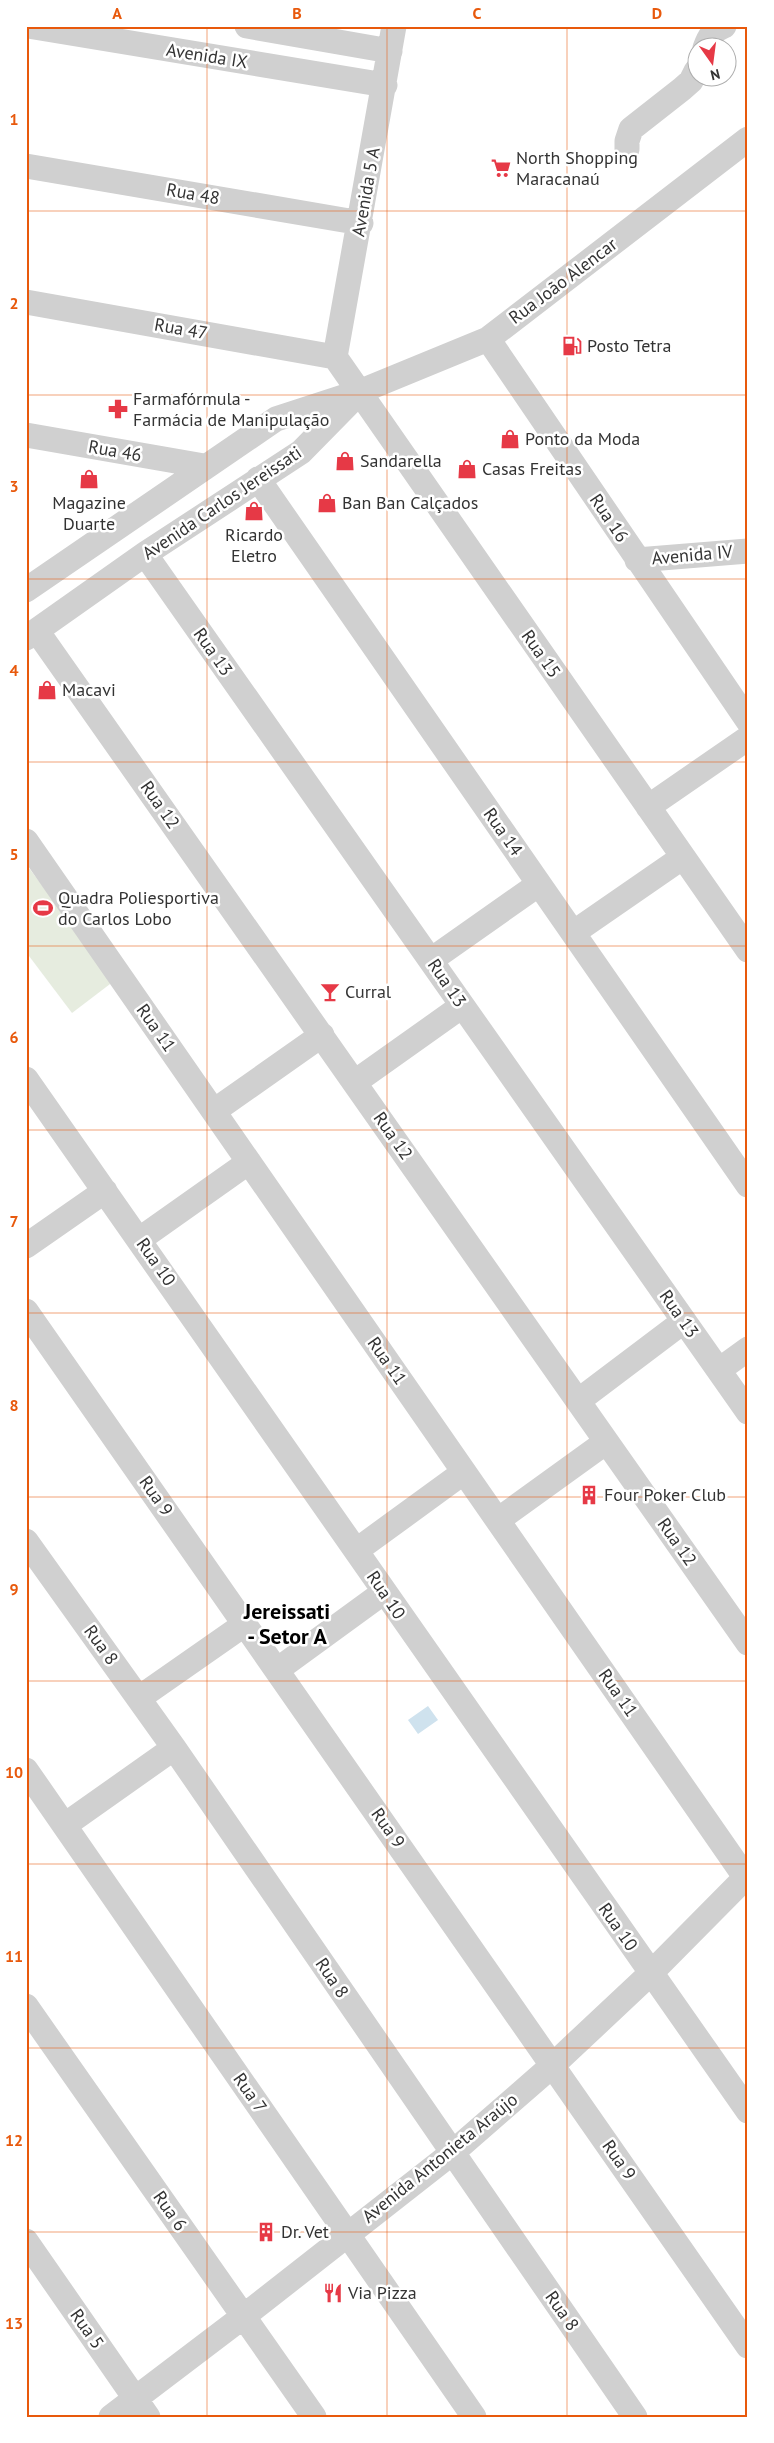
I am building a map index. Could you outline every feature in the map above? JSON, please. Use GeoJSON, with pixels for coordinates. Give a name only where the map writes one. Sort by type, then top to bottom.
{"type":"FeatureCollection","features":[{"type":"Feature","properties":{"kind":"street","name":"Avenida IX"},"geometry":{"type":"LineString","coordinates":[[28,26],[385,85]]}},
{"type":"Feature","properties":{"kind":"street","name":"Avenida IX"},"geometry":{"type":"LineString","coordinates":[[247,26],[390,51]]}},
{"type":"Feature","properties":{"kind":"street","name":"Avenida 5 A"},"geometry":{"type":"LineString","coordinates":[[335,357],[361,223],[394,26]]}},
{"type":"Feature","properties":{"kind":"street"},"geometry":{"type":"LineString","coordinates":[[710,38],[712,34],[724,26]]}},
{"type":"Feature","properties":{"kind":"street"},"geometry":{"type":"LineString","coordinates":[[628,149],[627,141],[631,129],[686,85]]}},
{"type":"Feature","properties":{"kind":"street","name":"Rua João Alencar"},"geometry":{"type":"LineString","coordinates":[[359,392],[488,338],[748,139]]}},
{"type":"Feature","properties":{"kind":"street","name":"Rua 48"},"geometry":{"type":"LineString","coordinates":[[26,166],[361,223]]}},
{"type":"Feature","properties":{"kind":"street","name":"Rua 47"},"geometry":{"type":"LineString","coordinates":[[26,302],[335,357]]}},
{"type":"Feature","properties":{"kind":"street","name":"Rua 16"},"geometry":{"type":"LineString","coordinates":[[488,338],[748,721]]}},
{"type":"Feature","properties":{"kind":"street","name":"Rua 15"},"geometry":{"type":"LineString","coordinates":[[335,357],[748,950]]}},
{"type":"Feature","properties":{"kind":"street"},"geometry":{"type":"LineString","coordinates":[[26,590],[38,571],[276,418],[359,392]]}},
{"type":"Feature","properties":{"kind":"street","name":"Avenida Carlos Jereissati"},"geometry":{"type":"LineString","coordinates":[[32,635],[145,554],[301,452],[359,392]]}},
{"type":"Feature","properties":{"kind":"street","name":"Rua 46"},"geometry":{"type":"LineString","coordinates":[[26,435],[204,466]]}},
{"type":"Feature","properties":{"kind":"street","name":"Rua 14"},"geometry":{"type":"LineString","coordinates":[[258,479],[748,1185]]}},
{"type":"Feature","properties":{"kind":"street","name":"Avenida IV"},"geometry":{"type":"LineString","coordinates":[[637,560],[748,551]]}},
{"type":"Feature","properties":{"kind":"street","name":"Rua 13"},"geometry":{"type":"LineString","coordinates":[[145,554],[748,1412]]}},
{"type":"Feature","properties":{"kind":"street","name":"Rua 12"},"geometry":{"type":"LineString","coordinates":[[32,635],[322,1035],[748,1643]]}},
{"type":"Feature","properties":{"kind":"street"},"geometry":{"type":"LineString","coordinates":[[648,807],[748,738]]}},
{"type":"Feature","properties":{"kind":"street","name":"Rua 11"},"geometry":{"type":"LineString","coordinates":[[26,841],[747,1877]]}},
{"type":"Feature","properties":{"kind":"street"},"geometry":{"type":"LineString","coordinates":[[573,932],[683,857]]}},
{"type":"Feature","properties":{"kind":"street"},"geometry":{"type":"LineString","coordinates":[[431,960],[539,884]]}},
{"type":"Feature","properties":{"kind":"street"},"geometry":{"type":"LineString","coordinates":[[355,1082],[462,1006]]}},
{"type":"Feature","properties":{"kind":"street"},"geometry":{"type":"LineString","coordinates":[[214,1111],[322,1035]]}},
{"type":"Feature","properties":{"kind":"street","name":"Rua 10"},"geometry":{"type":"LineString","coordinates":[[26,1078],[748,2110]]}},
{"type":"Feature","properties":{"kind":"street"},"geometry":{"type":"LineString","coordinates":[[140,1239],[249,1162]]}},
{"type":"Feature","properties":{"kind":"street"},"geometry":{"type":"LineString","coordinates":[[26,1246],[106,1191]]}},
{"type":"Feature","properties":{"kind":"street","name":"Rua 9"},"geometry":{"type":"LineString","coordinates":[[28,1315],[553,2064],[748,2346]]}},
{"type":"Feature","properties":{"kind":"street"},"geometry":{"type":"LineString","coordinates":[[578,1401],[684,1321]]}},
{"type":"Feature","properties":{"kind":"street"},"geometry":{"type":"LineString","coordinates":[[719,1370],[748,1349]]}},
{"type":"Feature","properties":{"kind":"street"},"geometry":{"type":"LineString","coordinates":[[498,1520],[606,1442]]}},
{"type":"Feature","properties":{"kind":"street"},"geometry":{"type":"LineString","coordinates":[[357,1550],[464,1472]]}},
{"type":"Feature","properties":{"kind":"street","name":"Rua 8"},"geometry":{"type":"LineString","coordinates":[[26,1541],[174,1748],[635,2417]]}},
{"type":"Feature","properties":{"kind":"street"},"geometry":{"type":"LineString","coordinates":[[277,1670],[384,1592]]}},
{"type":"Feature","properties":{"kind":"street"},"geometry":{"type":"LineString","coordinates":[[139,1698],[245,1624]]}},
{"type":"Feature","properties":{"kind":"street"},"geometry":{"type":"LineString","coordinates":[[65,1825],[174,1748]]}},
{"type":"Feature","properties":{"kind":"street","name":"Rua 7"},"geometry":{"type":"LineString","coordinates":[[28,1777],[65,1825],[474,2417]]}},
{"type":"Feature","properties":{"kind":"street","name":"Avenida Antonieta Araújo"},"geometry":{"type":"LineString","coordinates":[[111,2417],[141,2408],[244,2316],[452,2153],[553,2064],[651,1973],[747,1877]]}},
{"type":"Feature","properties":{"kind":"street","name":"Rua 6"},"geometry":{"type":"LineString","coordinates":[[26,2006],[314,2417]]}},
{"type":"Feature","properties":{"kind":"street","name":"Rua 5"},"geometry":{"type":"LineString","coordinates":[[26,2242],[141,2408]]}},
{"type":"Feature","properties":{"kind":"shaded area","name":"Quadra Poliesportiva do Carlos Lobo"},"geometry":{"type":"Polygon","coordinates":[[[26,864],[114,981],[72,1013],[26,952],[26,864]]]}},
{"type":"Feature","properties":{"kind":"water"},"geometry":{"type":"Polygon","coordinates":[[[428,1706],[438,1720],[418,1734],[408,1720],[428,1706]]]}},
{"type":"Feature","properties":{"kind":"place","name":"North Shopping Maracanaú"},"geometry":{"type":"Point","coordinates":[501,168]}},
{"type":"Feature","properties":{"kind":"place","name":"Posto Tetra"},"geometry":{"type":"Point","coordinates":[572,346]}},
{"type":"Feature","properties":{"kind":"place","name":"Farmafórmula - Farmácia de Manipulação"},"geometry":{"type":"Point","coordinates":[118,409]}},
{"type":"Feature","properties":{"kind":"place","name":"Ponto da Moda"},"geometry":{"type":"Point","coordinates":[510,439]}},
{"type":"Feature","properties":{"kind":"place","name":"Sandarella"},"geometry":{"type":"Point","coordinates":[345,461]}},
{"type":"Feature","properties":{"kind":"place","name":"Casas Freitas"},"geometry":{"type":"Point","coordinates":[467,469]}},
{"type":"Feature","properties":{"kind":"place","name":"Magazine Duarte"},"geometry":{"type":"Point","coordinates":[89,479]}},
{"type":"Feature","properties":{"kind":"place","name":"Ban Ban Calçados"},"geometry":{"type":"Point","coordinates":[327,503]}},
{"type":"Feature","properties":{"kind":"place","name":"Ricardo Eletro"},"geometry":{"type":"Point","coordinates":[254,511]}},
{"type":"Feature","properties":{"kind":"place","name":"Macavi"},"geometry":{"type":"Point","coordinates":[47,690]}},
{"type":"Feature","properties":{"kind":"place","name":"Quadra Poliesportiva do Carlos Lobo"},"geometry":{"type":"Point","coordinates":[43,908]}},
{"type":"Feature","properties":{"kind":"place","name":"Curral"},"geometry":{"type":"Point","coordinates":[330,992]}},
{"type":"Feature","properties":{"kind":"place","name":"Four Poker Club"},"geometry":{"type":"Point","coordinates":[589,1495]}},
{"type":"Feature","properties":{"kind":"place","name":"Dr. Vet"},"geometry":{"type":"Point","coordinates":[266,2232]}},
{"type":"Feature","properties":{"kind":"place","name":"Via Pizza"},"geometry":{"type":"Point","coordinates":[333,2293]}},
{"type":"Feature","properties":{"kind":"district","name":"Jereissati - Setor A"},"geometry":{"type":"Point","coordinates":[287,1624]}}]}
